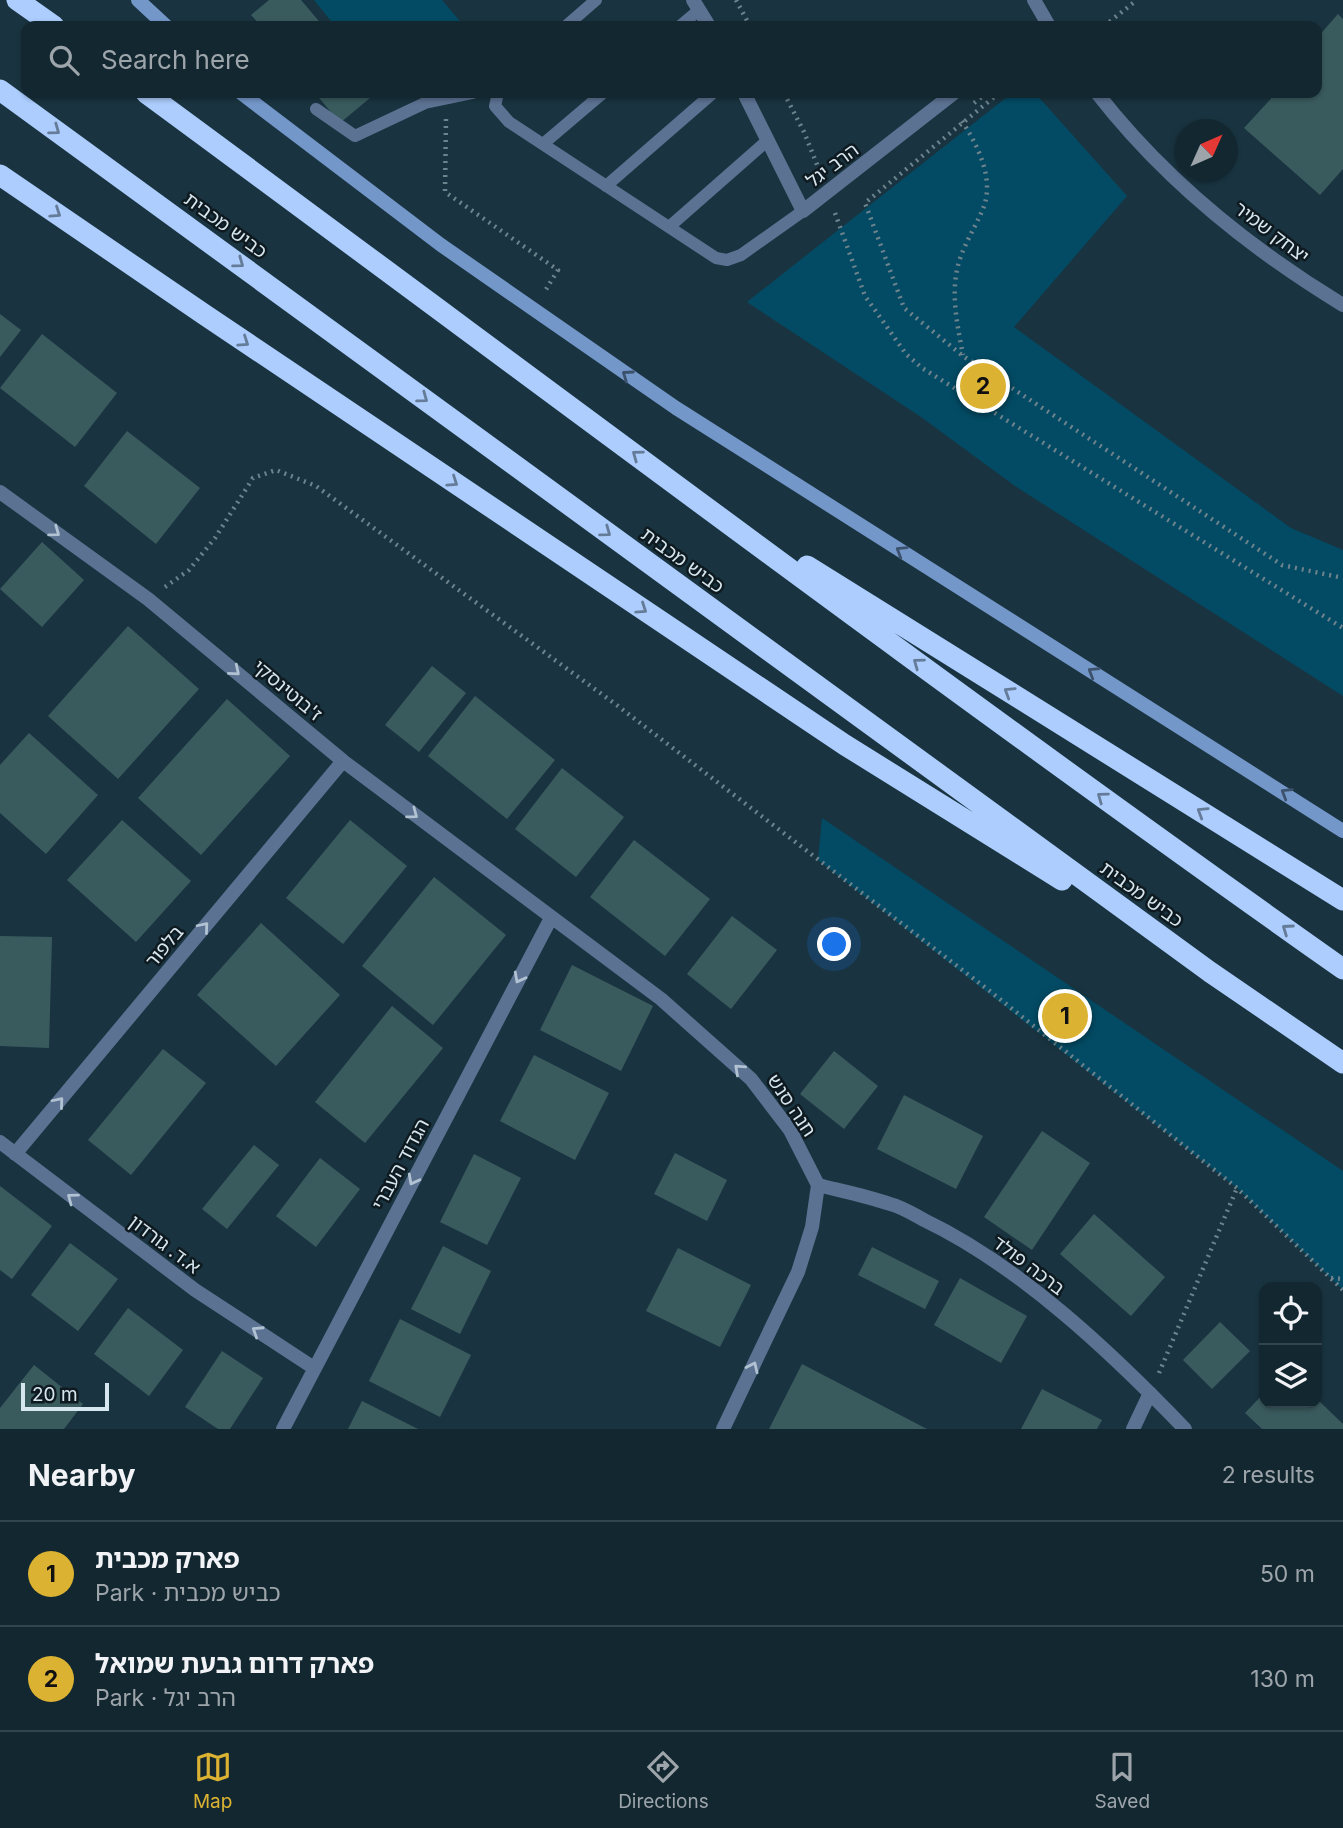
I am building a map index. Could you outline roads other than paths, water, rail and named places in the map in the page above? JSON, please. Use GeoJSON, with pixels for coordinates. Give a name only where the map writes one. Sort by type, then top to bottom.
{"type":"FeatureCollection","features":[{"type":"Feature","properties":{"kind":"highway"},"geometry":{"type":"LineString","coordinates":[[18,0],[47,21]]}},
{"type":"Feature","properties":{"kind":"highway","name":"כביש מכבית"},"geometry":{"type":"LineString","coordinates":[[0,90],[1210,972],[1343,1063]]}},
{"type":"Feature","properties":{"kind":"highway"},"geometry":{"type":"LineString","coordinates":[[153,98],[1170,847],[1343,969]]}},
{"type":"Feature","properties":{"kind":"highway"},"geometry":{"type":"LineString","coordinates":[[0,174],[845,745],[1210,972]]}},
{"type":"Feature","properties":{"kind":"highway"},"geometry":{"type":"LineString","coordinates":[[673,482],[1343,900]]}},
{"type":"Feature","properties":{"kind":"main road"},"geometry":{"type":"LineString","coordinates":[[138,0],[161,21]]}},
{"type":"Feature","properties":{"kind":"main road"},"geometry":{"type":"LineString","coordinates":[[248,98],[441,245],[676,408],[1343,831]]}},
{"type":"Feature","properties":{"kind":"street"},"geometry":{"type":"LineString","coordinates":[[1034,0],[1042,21]]}},
{"type":"Feature","properties":{"kind":"street"},"geometry":{"type":"LineString","coordinates":[[696,5],[706,21]]}},
{"type":"Feature","properties":{"kind":"street","name":"הרב יגל"},"geometry":{"type":"LineString","coordinates":[[747,98],[803,211],[947,98]]}},
{"type":"Feature","properties":{"kind":"street","name":"יצחק שמיר"},"geometry":{"type":"LineString","coordinates":[[1101,98],[1200,202],[1254,245],[1343,305]]}},
{"type":"Feature","properties":{"kind":"street","name":"ז'בוטינסקי"},"geometry":{"type":"LineString","coordinates":[[0,492],[148,599],[343,761],[551,918]]}},
{"type":"Feature","properties":{"kind":"street","name":"בלפור"},"geometry":{"type":"LineString","coordinates":[[15,1154],[343,761]]}},
{"type":"Feature","properties":{"kind":"street","name":"חנה סנש"},"geometry":{"type":"LineString","coordinates":[[551,918],[661,999],[751,1079],[790,1130],[818,1185]]}},
{"type":"Feature","properties":{"kind":"street","name":"הגדוד העברי"},"geometry":{"type":"LineString","coordinates":[[283,1429],[551,918]]}},
{"type":"Feature","properties":{"kind":"street","name":"א.ד. גורדון"},"geometry":{"type":"LineString","coordinates":[[0,1142],[195,1290],[314,1368]]}},
{"type":"Feature","properties":{"kind":"street"},"geometry":{"type":"LineString","coordinates":[[723,1429],[798,1272],[812,1227],[818,1185]]}},
{"type":"Feature","properties":{"kind":"street","name":"ברכה פולד"},"geometry":{"type":"LineString","coordinates":[[818,1185],[891,1204],[956,1235],[1010,1272],[1074,1324],[1150,1393],[1185,1429]]}},
{"type":"Feature","properties":{"kind":"street"},"geometry":{"type":"LineString","coordinates":[[1133,1429],[1150,1393]]}},
{"type":"Feature","properties":{"kind":"lane"},"geometry":{"type":"LineString","coordinates":[[572,21],[596,0]]}},
{"type":"Feature","properties":{"kind":"lane"},"geometry":{"type":"LineString","coordinates":[[684,21],[696,5]]}},
{"type":"Feature","properties":{"kind":"lane"},"geometry":{"type":"LineString","coordinates":[[316,109],[355,136],[396,115],[443,98]]}},
{"type":"Feature","properties":{"kind":"lane"},"geometry":{"type":"LineString","coordinates":[[497,98],[495,106],[509,122],[716,258],[727,260],[747,251],[803,211]]}},
{"type":"Feature","properties":{"kind":"lane"},"geometry":{"type":"LineString","coordinates":[[543,144],[597,98]]}},
{"type":"Feature","properties":{"kind":"lane"},"geometry":{"type":"LineString","coordinates":[[606,186],[707,98]]}},
{"type":"Feature","properties":{"kind":"lane"},"geometry":{"type":"LineString","coordinates":[[669,227],[768,140]]}},
{"type":"Feature","properties":{"kind":"place","name":"פארק דרום גבעת שמואל"},"geometry":{"type":"Point","coordinates":[983,386]}},
{"type":"Feature","properties":{"kind":"place","name":"פארק מכבית"},"geometry":{"type":"Point","coordinates":[1065,1016]}}]}
